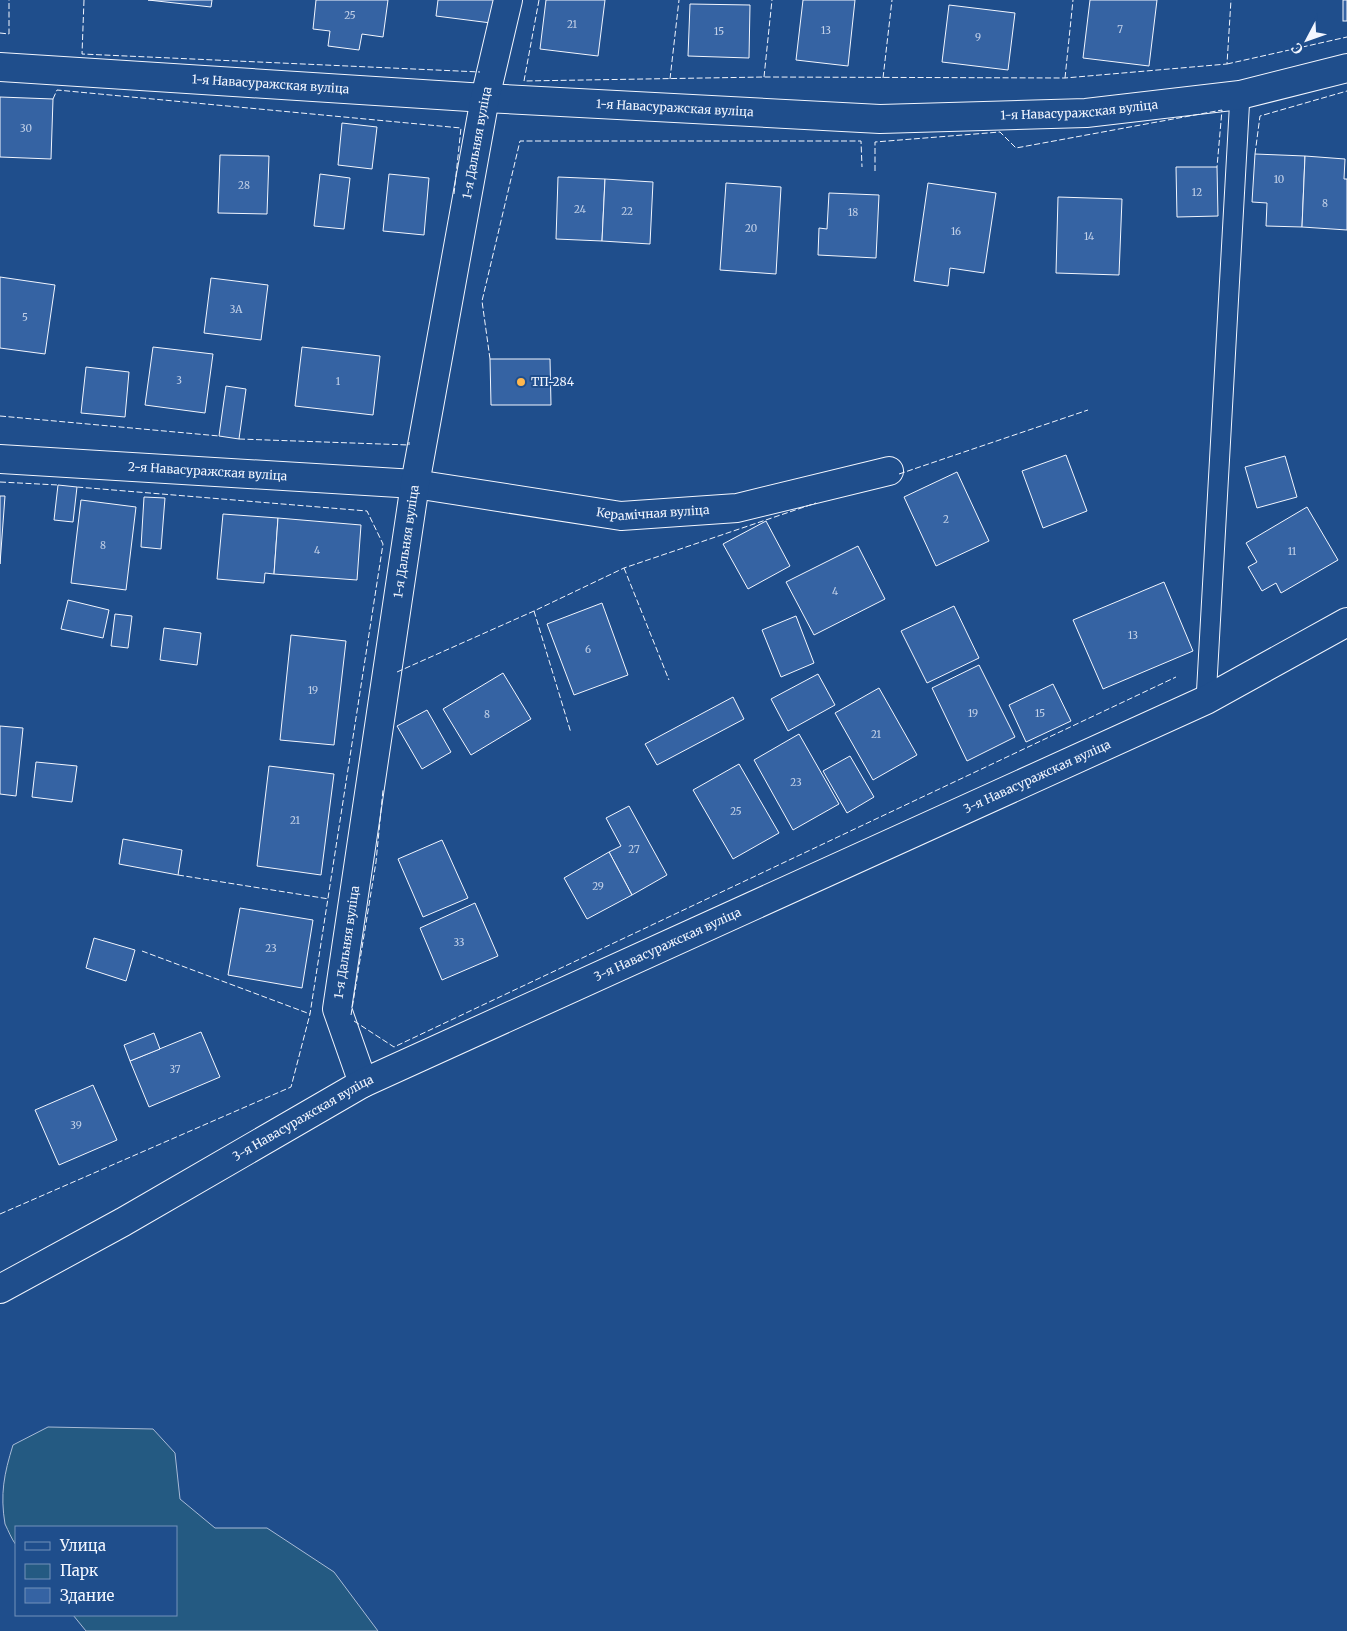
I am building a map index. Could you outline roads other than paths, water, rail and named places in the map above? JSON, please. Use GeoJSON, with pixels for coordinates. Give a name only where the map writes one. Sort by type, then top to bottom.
{"type":"FeatureCollection","features":[{"type":"Feature","properties":{"kind":"street","name":"1-я Дальняя вуліца"},"geometry":{"type":"LineString","coordinates":[[363,1084],[337,1009],[416,484],[485,98],[508,0]]}},
{"type":"Feature","properties":{"kind":"street","name":"1-я Навасуражская вуліца"},"geometry":{"type":"LineString","coordinates":[[0,67],[485,98],[880,119],[1086,113],[1240,95],[1347,68]]}},
{"type":"Feature","properties":{"kind":"street","name":"2-я Навасуражская вуліца"},"geometry":{"type":"LineString","coordinates":[[0,459],[416,484]]}},
{"type":"Feature","properties":{"kind":"street","name":"Керамічная вуліца"},"geometry":{"type":"LineString","coordinates":[[416,484],[621,516],[737,508],[889,471]]}},
{"type":"Feature","properties":{"kind":"street","name":"3-я Навасуражская вуліца"},"geometry":{"type":"LineString","coordinates":[[0,1289],[123,1222],[363,1084],[1206,700],[1347,622]]}},
{"type":"Feature","properties":{"kind":"lane"},"geometry":{"type":"LineString","coordinates":[[1206,700],[1240,95]]}},
{"type":"Feature","properties":{"kind":"place","name":"ТП-284"},"geometry":{"type":"Point","coordinates":[521,382]}}]}
